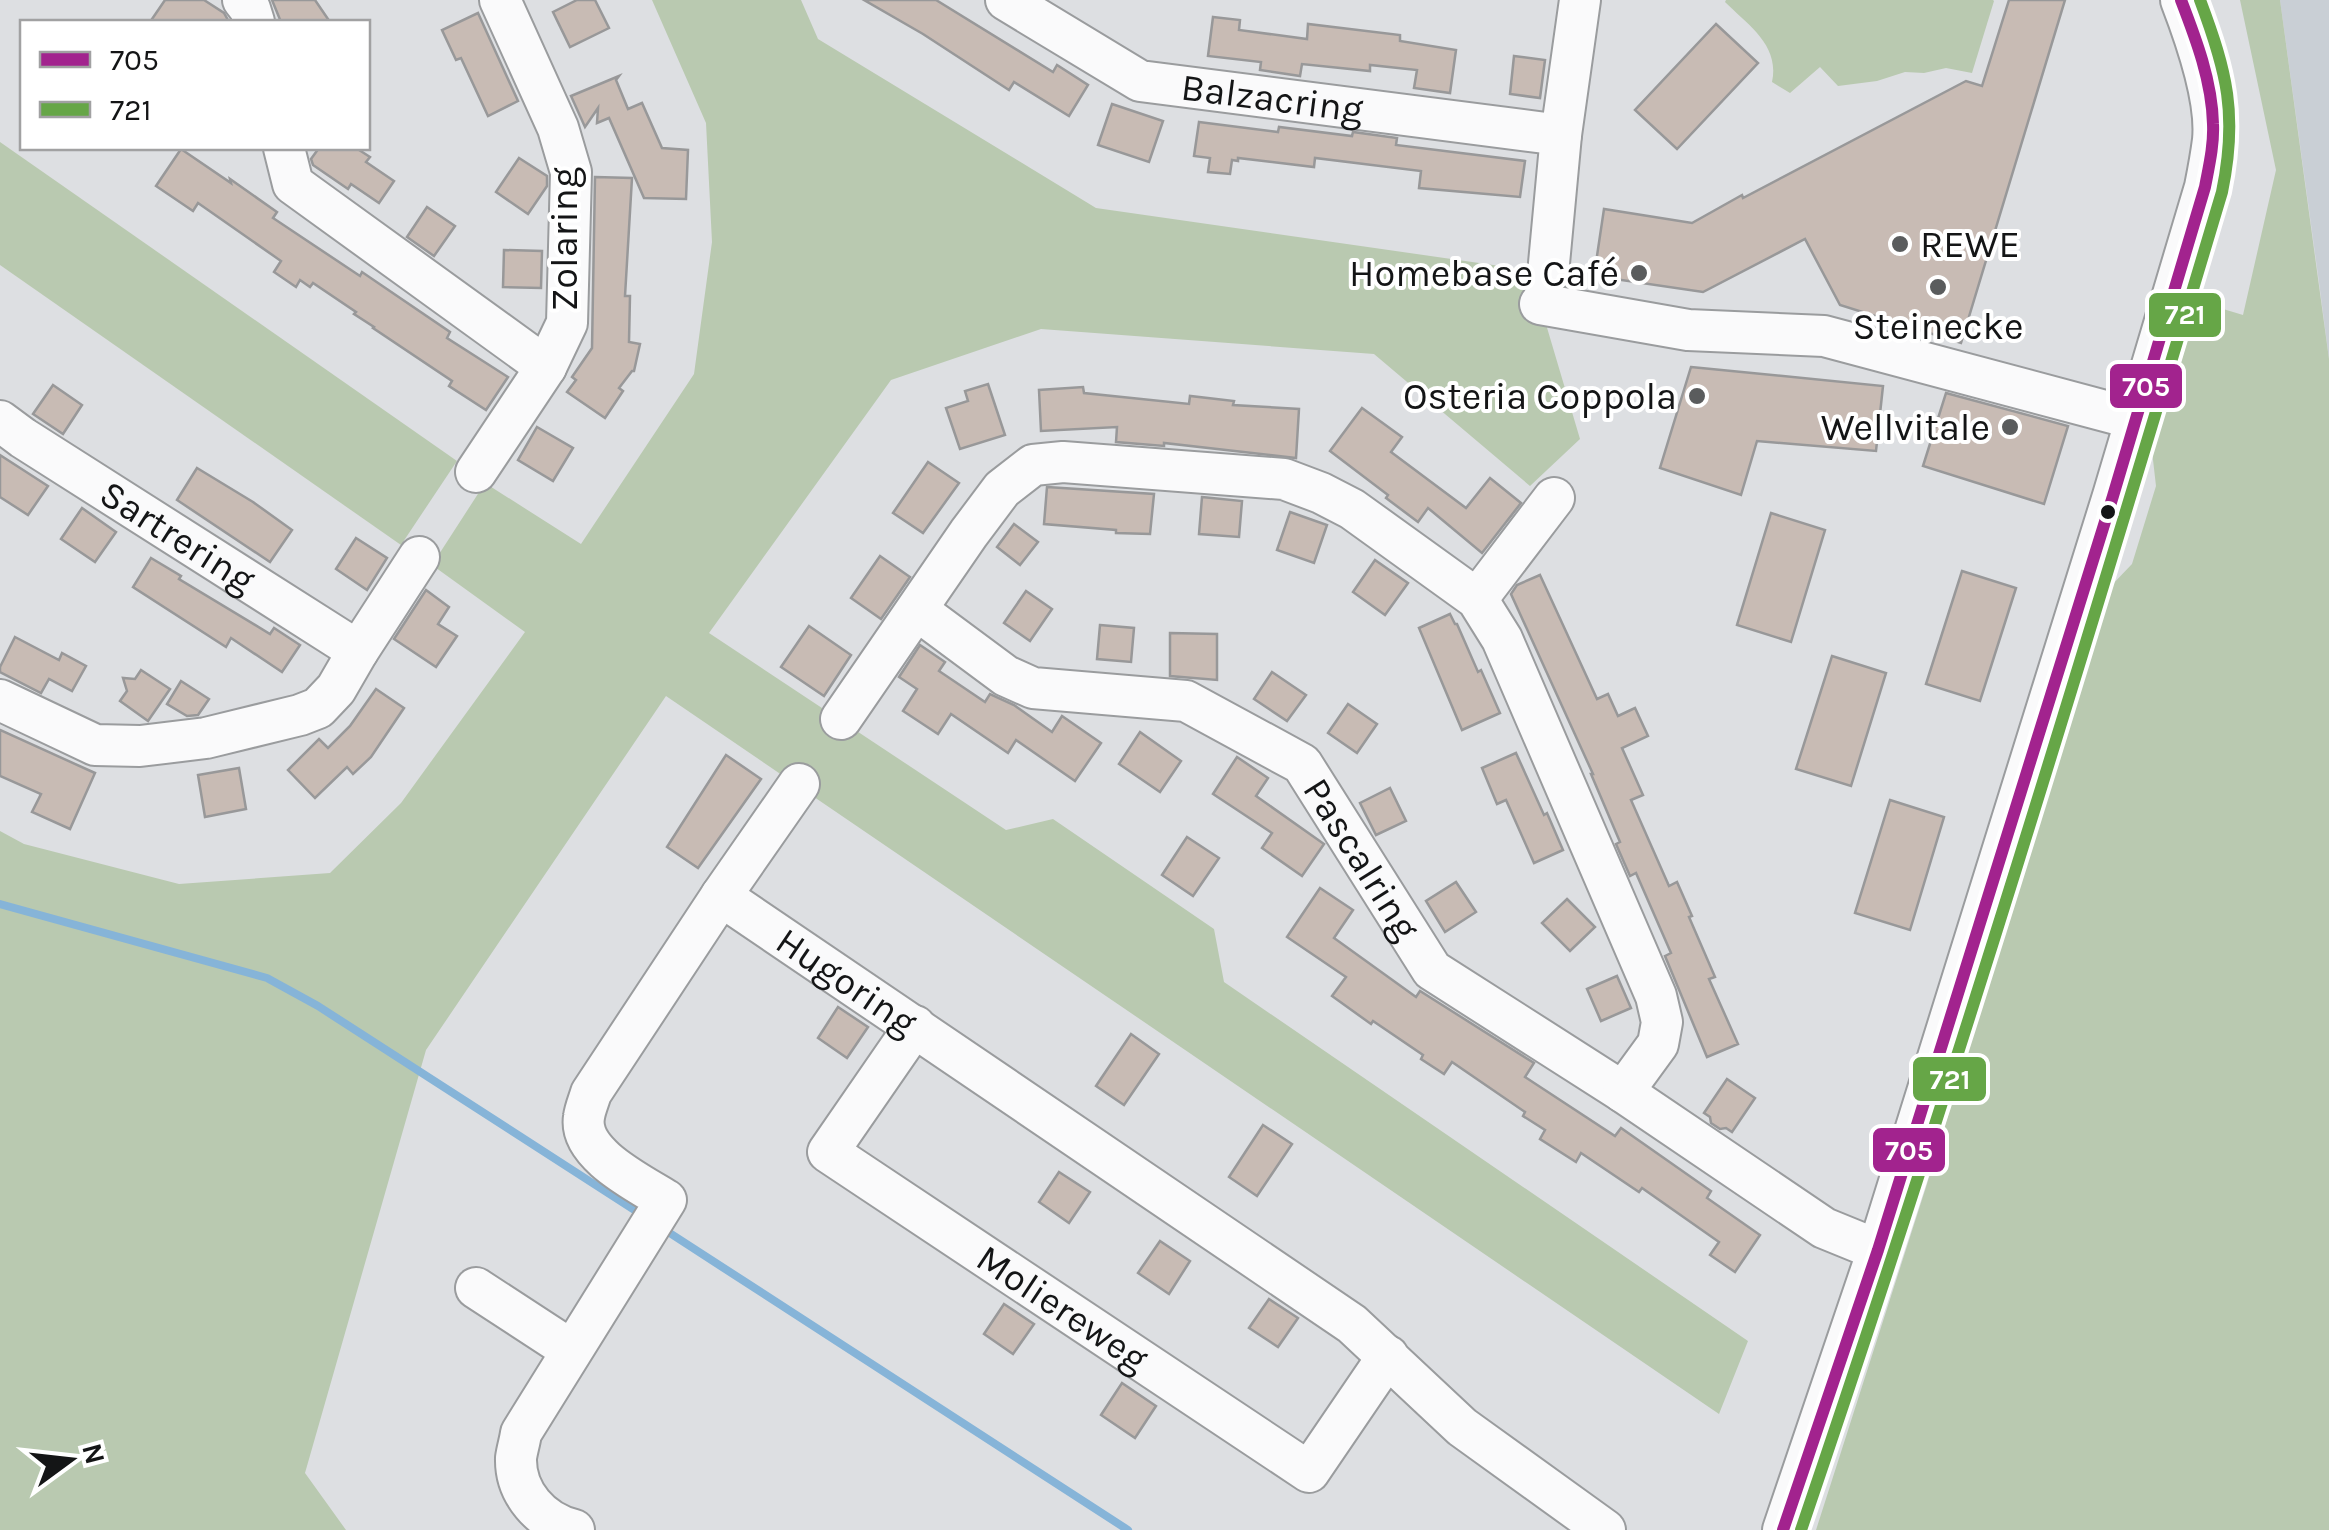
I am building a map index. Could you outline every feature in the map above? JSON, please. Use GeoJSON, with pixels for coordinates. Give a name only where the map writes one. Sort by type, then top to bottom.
{"type":"FeatureCollection","features":[{"type":"Feature","properties":{"kind":"street","name":"Zolaring"},"geometry":{"type":"LineString","coordinates":[[476,472],[546,367],[567,323],[571,172],[558,128],[500,0]]}},
{"type":"Feature","properties":{"kind":"street","name":"Balzacring"},"geometry":{"type":"LineString","coordinates":[[1006,0],[1052,12],[1140,82],[1561,135]]}},
{"type":"Feature","properties":{"kind":"street"},"geometry":{"type":"LineString","coordinates":[[1580,0],[1544,289],[1688,330],[1824,336],[2120,415]]}},
{"type":"Feature","properties":{"kind":"street"},"geometry":{"type":"LineString","coordinates":[[1783,1530],[1878,1250],[2205,188],[2214,137],[2208,90],[2199,48],[2181,0]]}},
{"type":"Feature","properties":{"kind":"street","name":"Zolaring"},"geometry":{"type":"LineString","coordinates":[[284,150],[292,184],[546,367]]}},
{"type":"Feature","properties":{"kind":"street","name":"Sartrering"},"geometry":{"type":"LineString","coordinates":[[0,422],[358,651]]}},
{"type":"Feature","properties":{"kind":"street"},"geometry":{"type":"LineString","coordinates":[[841,720],[1002,490],[1033,464],[1063,462],[1284,479],[1321,493],[1352,509],[1477,599],[1502,638],[1656,996],[1662,1022],[1658,1044],[1622,1092]]}},
{"type":"Feature","properties":{"kind":"street"},"geometry":{"type":"LineString","coordinates":[[1477,599],[1554,498]]}},
{"type":"Feature","properties":{"kind":"street"},"geometry":{"type":"LineString","coordinates":[[0,700],[94,745],[140,746],[206,738],[300,715],[318,708],[336,689],[419,557]]}},
{"type":"Feature","properties":{"kind":"street","name":"Pascalring"},"geometry":{"type":"LineString","coordinates":[[917,610],[1006,676],[1033,688],[1186,701],[1302,764],[1432,970],[1824,1228],[1878,1250]]}},
{"type":"Feature","properties":{"kind":"street"},"geometry":{"type":"LineString","coordinates":[[574,1530],[547,1519],[530,1503],[520,1484],[516,1458],[521,1433],[666,1200],[605,1161],[587,1139],[583,1120],[591,1093],[799,784]]}},
{"type":"Feature","properties":{"kind":"street","name":"Hugoring"},"geometry":{"type":"LineString","coordinates":[[721,896],[1352,1324],[1462,1427],[1605,1530]]}},
{"type":"Feature","properties":{"kind":"street","name":"Moliereweg"},"geometry":{"type":"LineString","coordinates":[[915,1026],[828,1152],[1309,1472],[1388,1356]]}},
{"type":"Feature","properties":{"kind":"street"},"geometry":{"type":"LineString","coordinates":[[476,1288],[571,1350]]}},
{"type":"Feature","properties":{"kind":"shaded area"},"geometry":{"type":"Polygon","coordinates":[[[2280,0],[2329,0],[2329,359],[2319,282],[2280,0]]]}},
{"type":"Feature","properties":{"kind":"green space"},"geometry":{"type":"Polygon","coordinates":[[[652,0],[801,0],[818,39],[1096,208],[1535,271],[1540,304],[1580,439],[1530,486],[1374,354],[1041,329],[891,380],[709,633],[1006,830],[1053,819],[1214,929],[1224,982],[1748,1341],[1719,1414],[666,696],[426,1050],[305,1473],[346,1530],[0,1530],[0,831],[24,844],[179,884],[330,873],[401,803],[525,632],[432,565],[485,483],[581,544],[694,374],[712,242],[706,123],[652,0]]]}},
{"type":"Feature","properties":{"kind":"green space"},"geometry":{"type":"Polygon","coordinates":[[[1726,0],[1994,1],[1972,73],[1946,68],[1838,86],[1820,67],[1790,93],[1772,82],[1767,46],[1726,0]]]}},
{"type":"Feature","properties":{"kind":"green space"},"geometry":{"type":"Polygon","coordinates":[[[2240,0],[2280,0],[2329,359],[2329,1530],[1816,1530],[2110,587],[2132,564],[2156,486],[2152,451],[2200,302],[2243,315],[2276,170],[2240,0]]]}},
{"type":"Feature","properties":{"kind":"green space"},"geometry":{"type":"Polygon","coordinates":[[[0,142],[457,461],[401,545],[0,265],[0,142]]]}},
{"type":"Feature","properties":{"kind":"building"},"geometry":{"type":"Polygon","coordinates":[[[165,0],[204,0],[228,20],[151,20],[165,0]]]}},
{"type":"Feature","properties":{"kind":"building"},"geometry":{"type":"Polygon","coordinates":[[[272,0],[315,0],[329,20],[280,20],[272,0]]]}},
{"type":"Feature","properties":{"kind":"building"},"geometry":{"type":"Polygon","coordinates":[[[577,0],[595,0],[609,28],[570,47],[553,12],[577,0]]]}},
{"type":"Feature","properties":{"kind":"building"},"geometry":{"type":"Polygon","coordinates":[[[864,0],[936,0],[1053,72],[1057,65],[1088,85],[1069,116],[1014,82],[1009,90],[864,0]]]}},
{"type":"Feature","properties":{"kind":"building","name":"REWE"},"geometry":{"type":"Polygon","coordinates":[[[2009,0],[2065,0],[1961,343],[1840,305],[1805,239],[1703,292],[1594,276],[1604,209],[1692,223],[1966,81],[1982,86],[2009,0]]]}},
{"type":"Feature","properties":{"kind":"building"},"geometry":{"type":"Polygon","coordinates":[[[478,13],[518,101],[488,116],[461,58],[456,60],[442,30],[478,13]]]}},
{"type":"Feature","properties":{"kind":"building"},"geometry":{"type":"Polygon","coordinates":[[[1213,17],[1240,20],[1239,30],[1307,39],[1308,24],[1400,35],[1400,41],[1456,50],[1450,93],[1414,88],[1417,70],[1370,65],[1370,71],[1302,64],[1300,76],[1260,70],[1261,62],[1208,56],[1213,17]]]}},
{"type":"Feature","properties":{"kind":"building"},"geometry":{"type":"Polygon","coordinates":[[[1716,24],[1758,63],[1677,149],[1635,110],[1716,24]]]}},
{"type":"Feature","properties":{"kind":"building"},"geometry":{"type":"Polygon","coordinates":[[[1514,56],[1545,60],[1540,98],[1510,94],[1514,56]]]}},
{"type":"Feature","properties":{"kind":"building"},"geometry":{"type":"Polygon","coordinates":[[[619,76],[616,80],[628,109],[642,103],[662,148],[688,150],[686,199],[644,198],[609,118],[597,123],[598,108],[585,127],[571,96],[619,76]]]}},
{"type":"Feature","properties":{"kind":"building"},"geometry":{"type":"Polygon","coordinates":[[[1112,104],[1163,121],[1149,162],[1098,145],[1112,104]]]}},
{"type":"Feature","properties":{"kind":"building"},"geometry":{"type":"Polygon","coordinates":[[[1199,122],[1278,132],[1279,127],[1352,136],[1353,132],[1397,138],[1396,145],[1525,161],[1520,197],[1419,188],[1421,171],[1315,158],[1314,167],[1238,158],[1232,160],[1230,174],[1208,172],[1210,158],[1194,156],[1199,122]]]}},
{"type":"Feature","properties":{"kind":"building"},"geometry":{"type":"Polygon","coordinates":[[[182,150],[277,212],[273,218],[360,276],[362,272],[450,332],[447,338],[508,377],[486,410],[449,386],[452,381],[313,283],[310,287],[300,280],[296,287],[274,272],[281,261],[198,203],[193,211],[156,186],[182,150]]]}},
{"type":"Feature","properties":{"kind":"building"},"geometry":{"type":"Polygon","coordinates":[[[318,150],[359,150],[370,157],[366,162],[394,181],[379,203],[351,184],[348,189],[313,165],[311,159],[318,150]]]}},
{"type":"Feature","properties":{"kind":"building"},"geometry":{"type":"Polygon","coordinates":[[[519,158],[547,176],[547,186],[528,214],[496,192],[519,158]]]}},
{"type":"Feature","properties":{"kind":"building"},"geometry":{"type":"Polygon","coordinates":[[[595,177],[632,178],[625,296],[630,296],[629,342],[640,344],[634,371],[619,388],[623,391],[605,418],[567,392],[576,380],[572,377],[592,348],[595,177]]]}},
{"type":"Feature","properties":{"kind":"building"},"geometry":{"type":"Polygon","coordinates":[[[427,207],[455,226],[434,256],[407,237],[427,207]]]}},
{"type":"Feature","properties":{"kind":"building"},"geometry":{"type":"Polygon","coordinates":[[[504,250],[542,251],[541,288],[503,287],[504,250]]]}},
{"type":"Feature","properties":{"kind":"building"},"geometry":{"type":"Polygon","coordinates":[[[1691,367],[1883,386],[1876,451],[1757,441],[1741,495],[1660,468],[1691,367]]]}},
{"type":"Feature","properties":{"kind":"building"},"geometry":{"type":"Polygon","coordinates":[[[988,384],[1005,435],[960,449],[946,408],[968,401],[965,391],[988,384]]]}},
{"type":"Feature","properties":{"kind":"building"},"geometry":{"type":"Polygon","coordinates":[[[53,385],[82,405],[63,434],[33,414],[53,385]]]}},
{"type":"Feature","properties":{"kind":"building"},"geometry":{"type":"Polygon","coordinates":[[[1083,387],[1084,393],[1189,404],[1190,396],[1234,401],[1233,405],[1299,409],[1296,458],[1164,443],[1116,442],[1117,427],[1041,431],[1039,390],[1083,387]]]}},
{"type":"Feature","properties":{"kind":"building"},"geometry":{"type":"Polygon","coordinates":[[[1946,393],[2068,426],[2044,504],[1923,466],[1946,393]]]}},
{"type":"Feature","properties":{"kind":"building"},"geometry":{"type":"Polygon","coordinates":[[[1362,408],[1402,437],[1391,452],[1466,508],[1490,478],[1521,503],[1482,553],[1428,508],[1418,522],[1330,451],[1362,408]]]}},
{"type":"Feature","properties":{"kind":"building"},"geometry":{"type":"Polygon","coordinates":[[[537,427],[573,448],[553,481],[518,460],[537,427]]]}},
{"type":"Feature","properties":{"kind":"building"},"geometry":{"type":"Polygon","coordinates":[[[0,455],[48,486],[28,515],[0,497],[0,455]]]}},
{"type":"Feature","properties":{"kind":"building"},"geometry":{"type":"Polygon","coordinates":[[[928,462],[959,483],[923,533],[893,513],[928,462]]]}},
{"type":"Feature","properties":{"kind":"building"},"geometry":{"type":"Polygon","coordinates":[[[197,468],[292,530],[270,562],[177,500],[197,468]]]}},
{"type":"Feature","properties":{"kind":"building"},"geometry":{"type":"Polygon","coordinates":[[[1047,487],[1154,494],[1150,534],[1044,524],[1047,487]]]}},
{"type":"Feature","properties":{"kind":"building"},"geometry":{"type":"Polygon","coordinates":[[[1202,497],[1242,501],[1239,537],[1199,534],[1202,497]]]}},
{"type":"Feature","properties":{"kind":"building"},"geometry":{"type":"Polygon","coordinates":[[[82,508],[116,532],[95,562],[61,539],[82,508]]]}},
{"type":"Feature","properties":{"kind":"building"},"geometry":{"type":"Polygon","coordinates":[[[1290,512],[1327,525],[1314,563],[1277,550],[1290,512]]]}},
{"type":"Feature","properties":{"kind":"building"},"geometry":{"type":"Polygon","coordinates":[[[1771,513],[1825,530],[1791,642],[1737,625],[1771,513]]]}},
{"type":"Feature","properties":{"kind":"building"},"geometry":{"type":"Polygon","coordinates":[[[1014,524],[1038,542],[1020,565],[997,547],[1014,524]]]}},
{"type":"Feature","properties":{"kind":"building"},"geometry":{"type":"Polygon","coordinates":[[[356,538],[387,558],[367,590],[336,569],[356,538]]]}},
{"type":"Feature","properties":{"kind":"building"},"geometry":{"type":"Polygon","coordinates":[[[880,556],[910,577],[881,619],[851,598],[880,556]]]}},
{"type":"Feature","properties":{"kind":"building"},"geometry":{"type":"Polygon","coordinates":[[[151,558],[270,634],[274,628],[300,645],[282,672],[231,638],[226,647],[133,587],[151,558]]]}},
{"type":"Feature","properties":{"kind":"building"},"geometry":{"type":"Polygon","coordinates":[[[1375,560],[1408,583],[1385,615],[1353,592],[1375,560]]]}},
{"type":"Feature","properties":{"kind":"building"},"geometry":{"type":"Polygon","coordinates":[[[1962,571],[2016,588],[1980,701],[1926,684],[1962,571]]]}},
{"type":"Feature","properties":{"kind":"building"},"geometry":{"type":"Polygon","coordinates":[[[1540,575],[1597,699],[1608,694],[1618,716],[1635,708],[1648,736],[1622,748],[1643,795],[1631,800],[1669,886],[1677,882],[1692,916],[1689,917],[1715,977],[1709,979],[1738,1044],[1707,1057],[1665,956],[1671,953],[1636,873],[1630,876],[1593,774],[1511,594],[1517,585],[1540,575]]]}},
{"type":"Feature","properties":{"kind":"building"},"geometry":{"type":"Polygon","coordinates":[[[426,590],[449,607],[438,624],[457,636],[436,667],[394,639],[426,590]]]}},
{"type":"Feature","properties":{"kind":"building"},"geometry":{"type":"Polygon","coordinates":[[[1026,591],[1052,609],[1030,641],[1004,623],[1026,591]]]}},
{"type":"Feature","properties":{"kind":"building"},"geometry":{"type":"Polygon","coordinates":[[[1450,614],[1500,713],[1462,730],[1419,628],[1450,614]]]}},
{"type":"Feature","properties":{"kind":"building"},"geometry":{"type":"Polygon","coordinates":[[[1100,625],[1134,628],[1131,662],[1097,659],[1100,625]]]}},
{"type":"Feature","properties":{"kind":"building"},"geometry":{"type":"Polygon","coordinates":[[[809,626],[851,655],[824,696],[781,667],[809,626]]]}},
{"type":"Feature","properties":{"kind":"building"},"geometry":{"type":"Polygon","coordinates":[[[1170,633],[1217,634],[1217,680],[1170,676],[1170,633]]]}},
{"type":"Feature","properties":{"kind":"building"},"geometry":{"type":"Polygon","coordinates":[[[15,637],[59,660],[62,653],[86,666],[72,691],[49,679],[41,693],[0,672],[15,637]]]}},
{"type":"Feature","properties":{"kind":"building"},"geometry":{"type":"Polygon","coordinates":[[[920,645],[945,662],[939,671],[985,702],[990,694],[1014,705],[1052,732],[1062,716],[1101,743],[1075,781],[1016,740],[1008,753],[951,714],[938,734],[903,711],[917,689],[899,677],[920,645]]]}},
{"type":"Feature","properties":{"kind":"building"},"geometry":{"type":"Polygon","coordinates":[[[1832,656],[1886,673],[1851,786],[1796,769],[1832,656]]]}},
{"type":"Feature","properties":{"kind":"building"},"geometry":{"type":"Polygon","coordinates":[[[141,670],[170,689],[148,721],[120,701],[127,691],[123,678],[135,679],[141,670]]]}},
{"type":"Feature","properties":{"kind":"building"},"geometry":{"type":"Polygon","coordinates":[[[1272,672],[1306,695],[1287,721],[1254,699],[1272,672]]]}},
{"type":"Feature","properties":{"kind":"building"},"geometry":{"type":"Polygon","coordinates":[[[181,681],[209,699],[198,715],[187,716],[167,704],[181,681]]]}},
{"type":"Feature","properties":{"kind":"building"},"geometry":{"type":"Polygon","coordinates":[[[376,689],[404,708],[371,757],[353,774],[347,767],[315,798],[288,770],[319,739],[328,748],[350,726],[376,689]]]}},
{"type":"Feature","properties":{"kind":"building"},"geometry":{"type":"Polygon","coordinates":[[[1348,704],[1377,724],[1357,753],[1328,733],[1348,704]]]}},
{"type":"Feature","properties":{"kind":"building"},"geometry":{"type":"Polygon","coordinates":[[[0,730],[95,773],[70,829],[32,812],[41,794],[0,776],[0,730]]]}},
{"type":"Feature","properties":{"kind":"building"},"geometry":{"type":"Polygon","coordinates":[[[1140,732],[1181,761],[1160,792],[1119,764],[1140,732]]]}},
{"type":"Feature","properties":{"kind":"building"},"geometry":{"type":"Polygon","coordinates":[[[1516,753],[1563,850],[1534,863],[1506,800],[1497,804],[1482,768],[1516,753]]]}},
{"type":"Feature","properties":{"kind":"building"},"geometry":{"type":"Polygon","coordinates":[[[726,755],[761,779],[698,868],[667,847],[726,755]]]}},
{"type":"Feature","properties":{"kind":"building"},"geometry":{"type":"Polygon","coordinates":[[[1237,757],[1268,778],[1256,796],[1324,844],[1302,876],[1262,848],[1272,833],[1213,794],[1237,757]]]}},
{"type":"Feature","properties":{"kind":"building"},"geometry":{"type":"Polygon","coordinates":[[[239,768],[246,809],[205,817],[198,775],[239,768]]]}},
{"type":"Feature","properties":{"kind":"building"},"geometry":{"type":"Polygon","coordinates":[[[1390,788],[1406,821],[1376,835],[1360,803],[1390,788]]]}},
{"type":"Feature","properties":{"kind":"building"},"geometry":{"type":"Polygon","coordinates":[[[1890,800],[1944,817],[1910,930],[1855,913],[1890,800]]]}},
{"type":"Feature","properties":{"kind":"building"},"geometry":{"type":"Polygon","coordinates":[[[1187,837],[1219,858],[1193,896],[1162,875],[1187,837]]]}},
{"type":"Feature","properties":{"kind":"building"},"geometry":{"type":"Polygon","coordinates":[[[1456,882],[1476,912],[1445,932],[1426,901],[1456,882]]]}},
{"type":"Feature","properties":{"kind":"building"},"geometry":{"type":"Polygon","coordinates":[[[1320,888],[1353,910],[1334,938],[1416,997],[1420,991],[1534,1063],[1525,1077],[1615,1136],[1621,1128],[1711,1191],[1707,1198],[1760,1235],[1735,1272],[1710,1255],[1719,1242],[1642,1188],[1639,1192],[1581,1153],[1576,1162],[1540,1139],[1545,1130],[1523,1116],[1525,1112],[1452,1062],[1444,1074],[1421,1059],[1423,1055],[1332,996],[1346,977],[1287,937],[1320,888]]]}},
{"type":"Feature","properties":{"kind":"building"},"geometry":{"type":"Polygon","coordinates":[[[1567,899],[1595,927],[1570,951],[1542,923],[1567,899]]]}},
{"type":"Feature","properties":{"kind":"building"},"geometry":{"type":"Polygon","coordinates":[[[1617,976],[1631,1008],[1601,1021],[1587,989],[1617,976]]]}},
{"type":"Feature","properties":{"kind":"building"},"geometry":{"type":"Polygon","coordinates":[[[838,1007],[868,1027],[847,1058],[818,1038],[838,1007]]]}},
{"type":"Feature","properties":{"kind":"building"},"geometry":{"type":"Polygon","coordinates":[[[1131,1034],[1159,1054],[1124,1105],[1096,1086],[1131,1034]]]}},
{"type":"Feature","properties":{"kind":"building"},"geometry":{"type":"Polygon","coordinates":[[[1727,1079],[1755,1098],[1732,1132],[1711,1123],[1704,1113],[1727,1079]]]}},
{"type":"Feature","properties":{"kind":"building"},"geometry":{"type":"Polygon","coordinates":[[[1263,1125],[1292,1144],[1257,1196],[1229,1177],[1263,1125]]]}},
{"type":"Feature","properties":{"kind":"building"},"geometry":{"type":"Polygon","coordinates":[[[1059,1172],[1090,1192],[1069,1223],[1039,1202],[1059,1172]]]}},
{"type":"Feature","properties":{"kind":"building"},"geometry":{"type":"Polygon","coordinates":[[[1160,1241],[1190,1261],[1169,1294],[1138,1273],[1160,1241]]]}},
{"type":"Feature","properties":{"kind":"building"},"geometry":{"type":"Polygon","coordinates":[[[1269,1299],[1298,1318],[1278,1347],[1249,1328],[1269,1299]]]}},
{"type":"Feature","properties":{"kind":"building"},"geometry":{"type":"Polygon","coordinates":[[[1004,1304],[1034,1324],[1013,1354],[984,1334],[1004,1304]]]}},
{"type":"Feature","properties":{"kind":"building"},"geometry":{"type":"Polygon","coordinates":[[[1122,1383],[1156,1406],[1135,1438],[1101,1415],[1122,1383]]]}},
{"type":"Feature","properties":{"kind":"waterway"},"geometry":{"type":"LineString","coordinates":[[0,904],[267,978],[318,1006],[642,1215]]}},
{"type":"Feature","properties":{"kind":"waterway"},"geometry":{"type":"LineString","coordinates":[[662,1228],[1128,1530]]}},
{"type":"Feature","properties":{"kind":"transit line","name":"705"},"geometry":{"type":"LineString","coordinates":[[1783,1530],[1878,1250],[2205,187],[2213,140],[2210,92],[2181,0]]}},
{"type":"Feature","properties":{"kind":"transit line","name":"721"},"geometry":{"type":"LineString","coordinates":[[1801,1530],[2018,863],[2222,192],[2229,140],[2227,94],[2200,0]]}},
{"type":"Feature","properties":{"kind":"place","name":"REWE"},"geometry":{"type":"Point","coordinates":[1900,244]}},
{"type":"Feature","properties":{"kind":"place","name":"Homebase Café"},"geometry":{"type":"Point","coordinates":[1639,273]}},
{"type":"Feature","properties":{"kind":"place","name":"Steinecke"},"geometry":{"type":"Point","coordinates":[1938,287]}},
{"type":"Feature","properties":{"kind":"place","name":"Osteria Coppola"},"geometry":{"type":"Point","coordinates":[1697,396]}},
{"type":"Feature","properties":{"kind":"place","name":"Wellvitale"},"geometry":{"type":"Point","coordinates":[2010,427]}}]}
